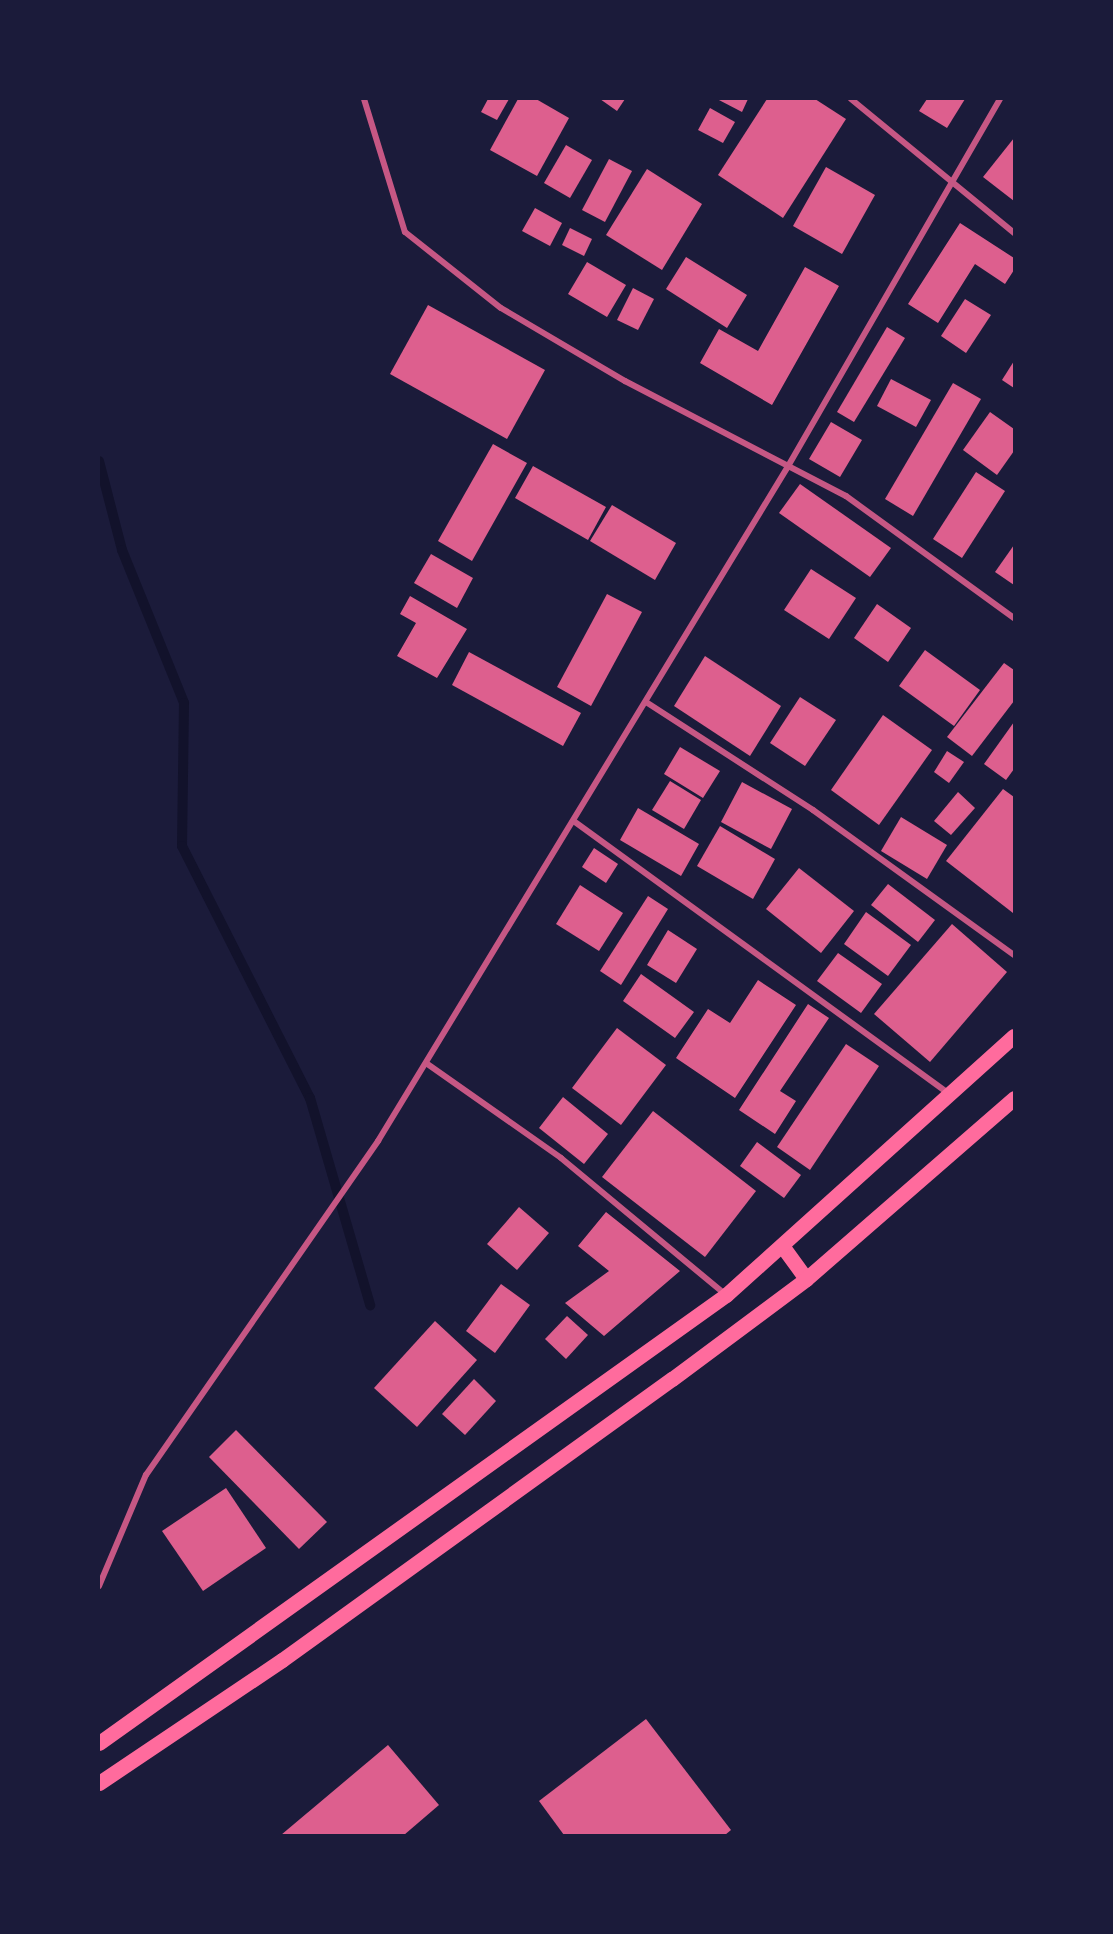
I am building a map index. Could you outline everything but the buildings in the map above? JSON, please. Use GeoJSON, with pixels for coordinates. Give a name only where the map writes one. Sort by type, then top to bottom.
{"type":"FeatureCollection","features":[{"type":"Feature","properties":{"kind":"main road"},"geometry":{"type":"LineString","coordinates":[[99,1743],[726,1294],[953,1096],[1014,1036]]}},
{"type":"Feature","properties":{"kind":"main road"},"geometry":{"type":"LineString","coordinates":[[99,1783],[291,1653],[806,1279],[1014,1098]]}},
{"type":"Feature","properties":{"kind":"main road"},"geometry":{"type":"LineString","coordinates":[[783,1246],[806,1279]]}},
{"type":"Feature","properties":{"kind":"street"},"geometry":{"type":"LineString","coordinates":[[364,99],[405,232],[501,308],[788,468],[846,496],[1014,618]]}},
{"type":"Feature","properties":{"kind":"street"},"geometry":{"type":"LineString","coordinates":[[851,99],[1014,232]]}},
{"type":"Feature","properties":{"kind":"street"},"geometry":{"type":"LineString","coordinates":[[99,1586],[146,1475],[426,1063],[575,822],[788,468],[950,182],[1000,99]]}},
{"type":"Feature","properties":{"kind":"street"},"geometry":{"type":"LineString","coordinates":[[646,702],[813,810],[1014,955]]}},
{"type":"Feature","properties":{"kind":"street"},"geometry":{"type":"LineString","coordinates":[[575,822],[953,1096]]}},
{"type":"Feature","properties":{"kind":"street"},"geometry":{"type":"LineString","coordinates":[[426,1063],[561,1158],[726,1294]]}},
{"type":"Feature","properties":{"kind":"waterway"},"geometry":{"type":"LineString","coordinates":[[99,461],[122,550],[184,703],[182,846],[310,1098],[370,1305]]}}]}
